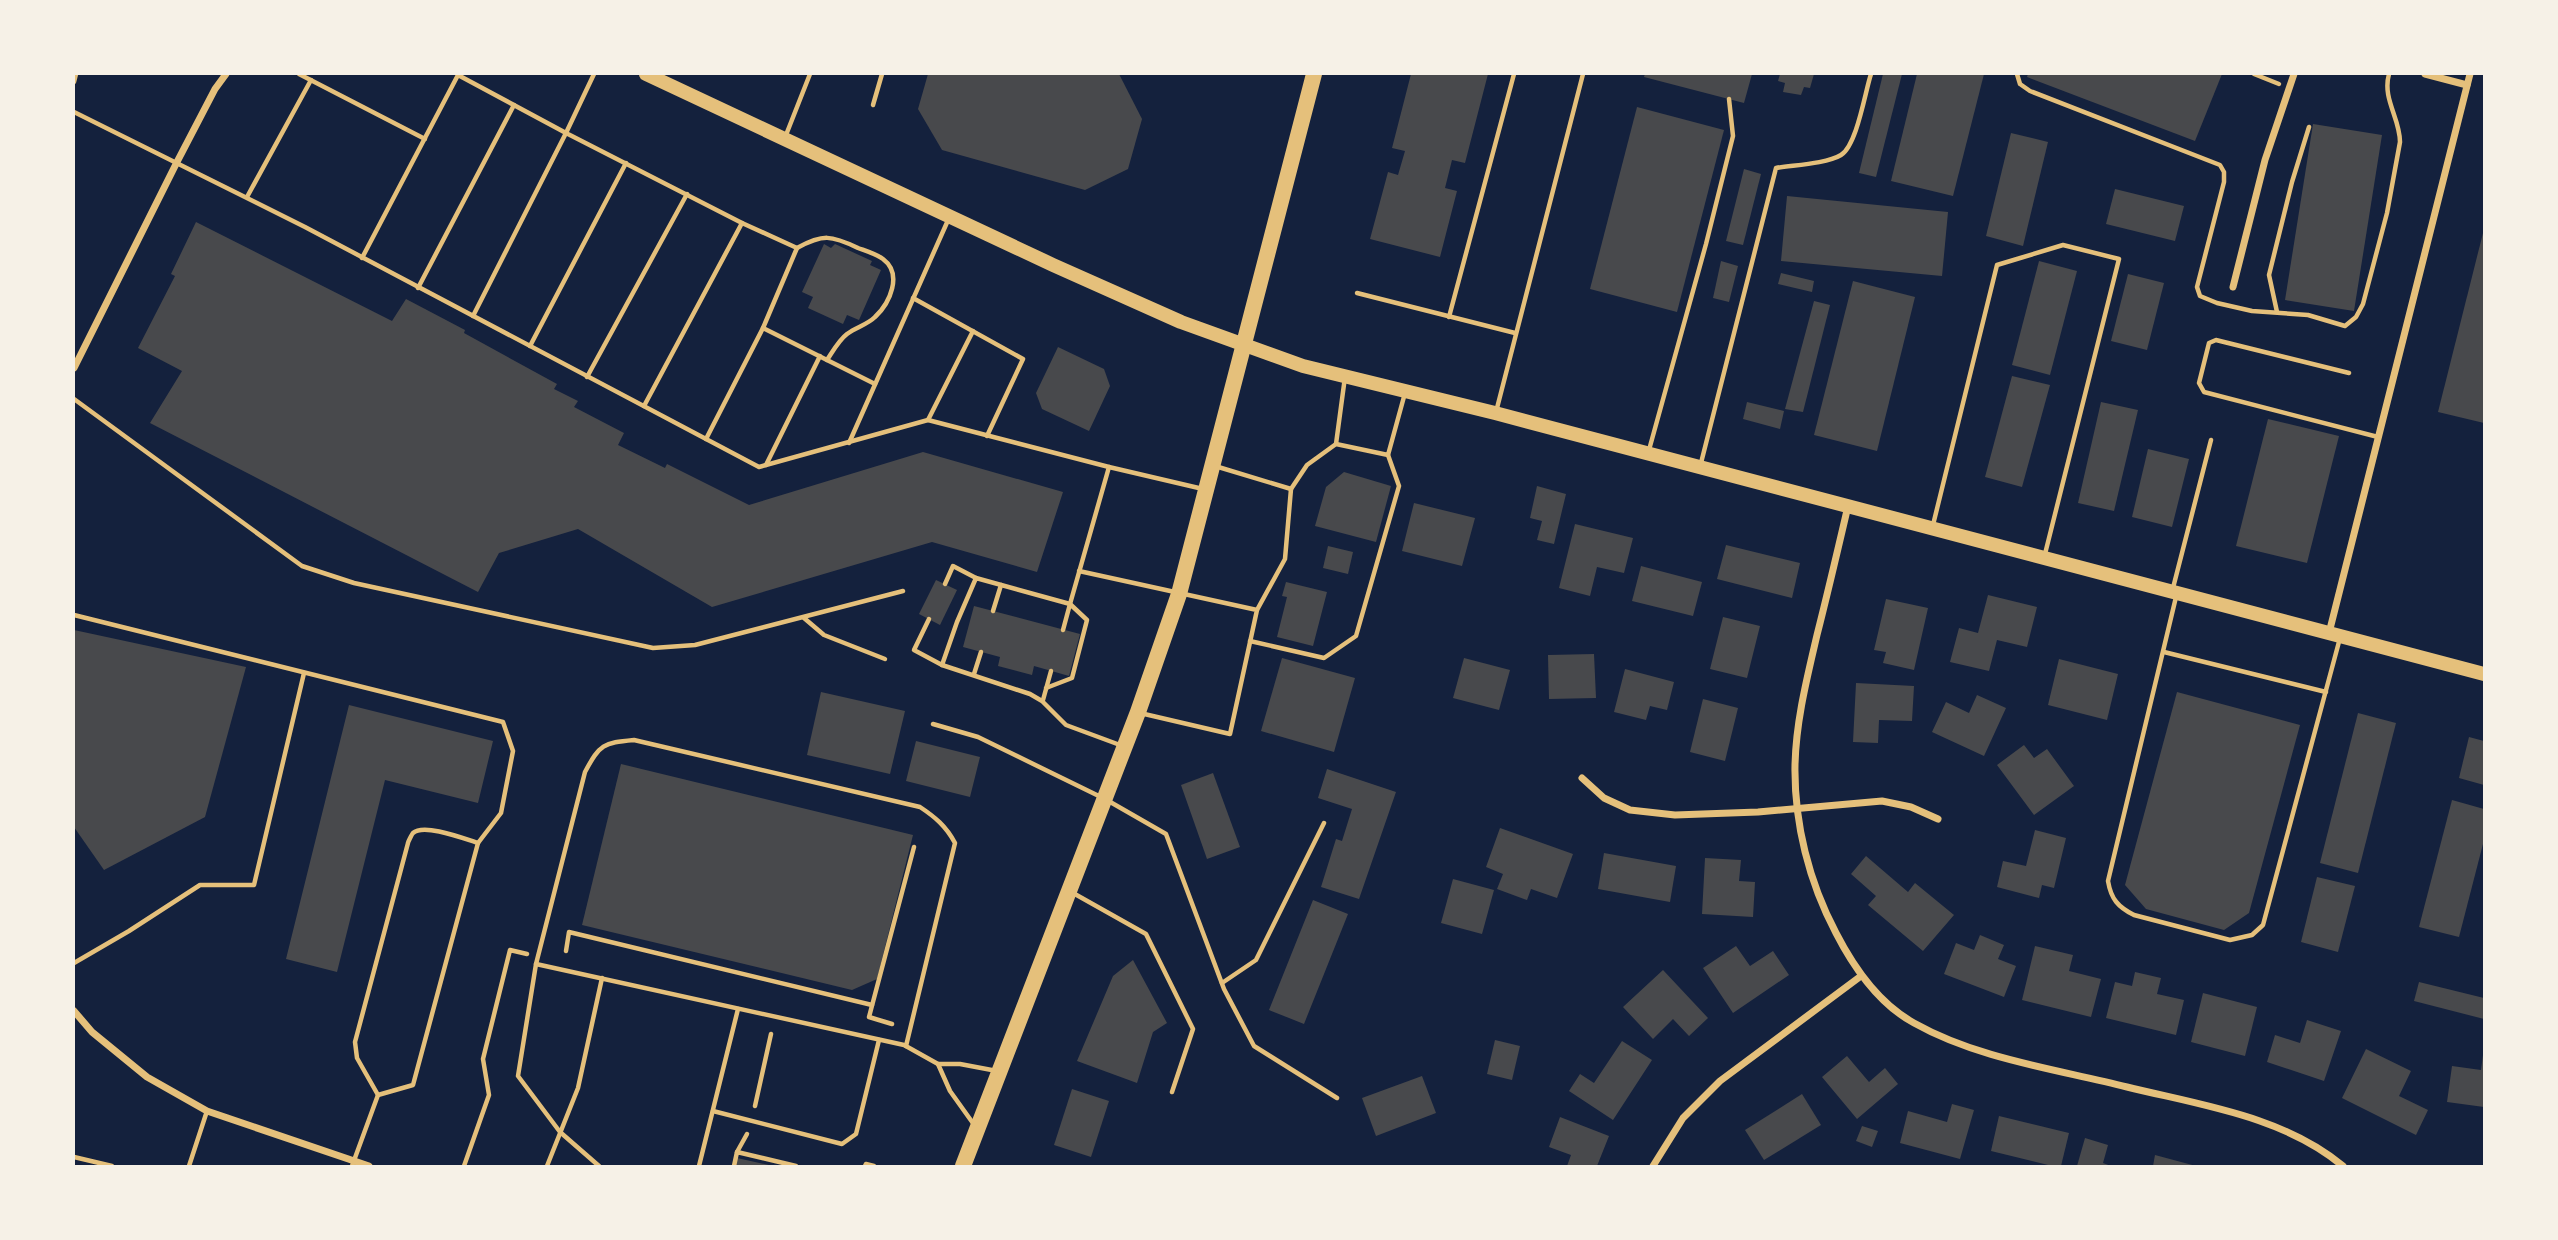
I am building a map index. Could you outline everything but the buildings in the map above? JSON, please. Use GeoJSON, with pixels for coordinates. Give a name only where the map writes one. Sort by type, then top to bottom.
{"type":"FeatureCollection","features":[{"type":"Feature","properties":{"kind":"main road"},"geometry":{"type":"LineString","coordinates":[[646,74],[1169,317],[1303,366],[1495,413],[2484,674]]}},
{"type":"Feature","properties":{"kind":"main road"},"geometry":{"type":"LineString","coordinates":[[962,1167],[1138,712],[1179,594],[1314,74]]}},
{"type":"Feature","properties":{"kind":"street"},"geometry":{"type":"LineString","coordinates":[[74,368],[177,162],[215,89],[226,74]]}},
{"type":"Feature","properties":{"kind":"street"},"geometry":{"type":"LineString","coordinates":[[2234,287],[2264,160],[2294,74]]}},
{"type":"Feature","properties":{"kind":"street"},"geometry":{"type":"LineString","coordinates":[[2426,74],[2467,85]]}},
{"type":"Feature","properties":{"kind":"street"},"geometry":{"type":"LineString","coordinates":[[2334,636],[2378,437],[2470,74]]}},
{"type":"Feature","properties":{"kind":"street"},"geometry":{"type":"LineString","coordinates":[[1848,506],[1799,718],[1795,763],[1797,809],[1810,873],[1844,949],[1861,976],[1887,1003],[1911,1022],[1947,1040],[1993,1054],[2241,1115],[2286,1130],[2328,1154],[2343,1167]]}},
{"type":"Feature","properties":{"kind":"street"},"geometry":{"type":"LineString","coordinates":[[1582,778],[1604,798],[1630,810],[1675,816],[1705,816],[1882,801],[1911,807],[1938,819]]}},
{"type":"Feature","properties":{"kind":"street"},"geometry":{"type":"LineString","coordinates":[[1653,1167],[1683,1118],[1720,1081],[1861,976]]}},
{"type":"Feature","properties":{"kind":"street"},"geometry":{"type":"LineString","coordinates":[[74,1011],[92,1032],[147,1077],[207,1111],[353,1164],[369,1167]]}},
{"type":"Feature","properties":{"kind":"lane"},"geometry":{"type":"LineString","coordinates":[[74,82],[76,74]]}},
{"type":"Feature","properties":{"kind":"lane"},"geometry":{"type":"LineString","coordinates":[[299,74],[425,139]]}},
{"type":"Feature","properties":{"kind":"lane"},"geometry":{"type":"LineString","coordinates":[[473,316],[594,74]]}},
{"type":"Feature","properties":{"kind":"lane"},"geometry":{"type":"LineString","coordinates":[[784,139],[810,74]]}},
{"type":"Feature","properties":{"kind":"lane"},"geometry":{"type":"LineString","coordinates":[[873,105],[882,74]]}},
{"type":"Feature","properties":{"kind":"lane"},"geometry":{"type":"LineString","coordinates":[[1449,317],[1514,74]]}},
{"type":"Feature","properties":{"kind":"lane"},"geometry":{"type":"LineString","coordinates":[[1495,413],[1583,74]]}},
{"type":"Feature","properties":{"kind":"lane"},"geometry":{"type":"LineString","coordinates":[[1700,467],[1776,168],[1842,155],[1853,138],[1871,74]]}},
{"type":"Feature","properties":{"kind":"lane"},"geometry":{"type":"LineString","coordinates":[[362,258],[458,75],[742,223],[797,248]]}},
{"type":"Feature","properties":{"kind":"lane"},"geometry":{"type":"LineString","coordinates":[[247,197],[311,80]]}},
{"type":"Feature","properties":{"kind":"lane"},"geometry":{"type":"LineString","coordinates":[[1647,454],[1706,244],[1733,135],[1729,99]]}},
{"type":"Feature","properties":{"kind":"lane"},"geometry":{"type":"LineString","coordinates":[[418,288],[514,105]]}},
{"type":"Feature","properties":{"kind":"lane"},"geometry":{"type":"LineString","coordinates":[[74,112],[247,197],[759,467],[928,420],[1208,490]]}},
{"type":"Feature","properties":{"kind":"lane"},"geometry":{"type":"LineString","coordinates":[[530,346],[626,163]]}},
{"type":"Feature","properties":{"kind":"lane"},"geometry":{"type":"LineString","coordinates":[[587,377],[687,194]]}},
{"type":"Feature","properties":{"kind":"lane"},"geometry":{"type":"LineString","coordinates":[[849,443],[950,217]]}},
{"type":"Feature","properties":{"kind":"lane"},"geometry":{"type":"LineString","coordinates":[[644,406],[742,223]]}},
{"type":"Feature","properties":{"kind":"lane"},"geometry":{"type":"LineString","coordinates":[[706,439],[763,328],[797,248],[825,236],[837,238],[882,259],[893,274],[889,297],[877,316],[847,334],[827,360]]}},
{"type":"Feature","properties":{"kind":"lane"},"geometry":{"type":"LineString","coordinates":[[1932,529],[1997,265],[2063,245],[2119,259],[2044,558]]}},
{"type":"Feature","properties":{"kind":"lane"},"geometry":{"type":"LineString","coordinates":[[1357,293],[1515,333]]}},
{"type":"Feature","properties":{"kind":"lane"},"geometry":{"type":"LineString","coordinates":[[913,298],[1023,359],[987,436]]}},
{"type":"Feature","properties":{"kind":"lane"},"geometry":{"type":"LineString","coordinates":[[763,328],[875,384]]}},
{"type":"Feature","properties":{"kind":"lane"},"geometry":{"type":"LineString","coordinates":[[928,420],[973,331]]}},
{"type":"Feature","properties":{"kind":"lane"},"geometry":{"type":"LineString","coordinates":[[2349,373],[2216,340],[2209,344],[2199,383],[2204,392],[2378,437]]}},
{"type":"Feature","properties":{"kind":"lane"},"geometry":{"type":"LineString","coordinates":[[766,465],[820,356]]}},
{"type":"Feature","properties":{"kind":"lane"},"geometry":{"type":"LineString","coordinates":[[1138,712],[1230,734],[1257,610],[1285,559],[1291,489],[1307,465],[1336,444],[1345,377]]}},
{"type":"Feature","properties":{"kind":"lane"},"geometry":{"type":"LineString","coordinates":[[1250,641],[1324,658],[1356,636],[1399,486],[1388,455],[1405,392]]}},
{"type":"Feature","properties":{"kind":"lane"},"geometry":{"type":"LineString","coordinates":[[74,398],[302,566],[354,583],[653,648],[695,645],[903,591]]}},
{"type":"Feature","properties":{"kind":"lane"},"geometry":{"type":"LineString","coordinates":[[2211,440],[2174,593],[2164,652],[2108,881],[2110,895],[2120,908],[2134,915],[2230,940],[2252,934],[2263,925],[2326,692],[2334,636]]}},
{"type":"Feature","properties":{"kind":"lane"},"geometry":{"type":"LineString","coordinates":[[1336,444],[1388,455]]}},
{"type":"Feature","properties":{"kind":"lane"},"geometry":{"type":"LineString","coordinates":[[1214,466],[1291,489]]}},
{"type":"Feature","properties":{"kind":"lane"},"geometry":{"type":"LineString","coordinates":[[1063,630],[1109,467]]}},
{"type":"Feature","properties":{"kind":"lane"},"geometry":{"type":"LineString","coordinates":[[945,584],[953,566],[976,578],[1070,604],[1087,620],[1072,678],[1046,688]]}},
{"type":"Feature","properties":{"kind":"lane"},"geometry":{"type":"LineString","coordinates":[[1079,571],[1257,610]]}},
{"type":"Feature","properties":{"kind":"lane"},"geometry":{"type":"LineString","coordinates":[[943,665],[957,622],[976,578]]}},
{"type":"Feature","properties":{"kind":"lane"},"geometry":{"type":"LineString","coordinates":[[993,611],[1001,585]]}},
{"type":"Feature","properties":{"kind":"lane"},"geometry":{"type":"LineString","coordinates":[[74,615],[503,722],[513,751],[500,813],[478,843],[413,1086],[378,1095]]}},
{"type":"Feature","properties":{"kind":"lane"},"geometry":{"type":"LineString","coordinates":[[803,617],[824,635],[885,659]]}},
{"type":"Feature","properties":{"kind":"lane"},"geometry":{"type":"LineString","coordinates":[[929,619],[914,650],[943,665],[974,674],[1042,701],[1066,724],[1124,747]]}},
{"type":"Feature","properties":{"kind":"lane"},"geometry":{"type":"LineString","coordinates":[[974,674],[981,652]]}},
{"type":"Feature","properties":{"kind":"lane"},"geometry":{"type":"LineString","coordinates":[[2164,652],[2326,692]]}},
{"type":"Feature","properties":{"kind":"lane"},"geometry":{"type":"LineString","coordinates":[[1042,701],[1051,671]]}},
{"type":"Feature","properties":{"kind":"lane"},"geometry":{"type":"LineString","coordinates":[[74,963],[129,932],[200,885],[254,885],[304,673]]}},
{"type":"Feature","properties":{"kind":"lane"},"geometry":{"type":"LineString","coordinates":[[933,724],[978,737],[1105,799],[1166,834],[1222,983],[1254,1046],[1337,1098]]}},
{"type":"Feature","properties":{"kind":"lane"},"geometry":{"type":"LineString","coordinates":[[599,1167],[560,1132],[518,1076],[536,964],[585,772],[598,748],[608,743],[634,740],[920,807],[948,831],[955,842],[906,1046]]}},
{"type":"Feature","properties":{"kind":"lane"},"geometry":{"type":"LineString","coordinates":[[1222,983],[1255,960],[1324,823]]}},
{"type":"Feature","properties":{"kind":"lane"},"geometry":{"type":"LineString","coordinates":[[353,1164],[378,1095],[357,1058],[355,1042],[408,843],[412,833],[429,830],[478,843]]}},
{"type":"Feature","properties":{"kind":"lane"},"geometry":{"type":"LineString","coordinates":[[1069,891],[1146,934],[1193,1029],[1172,1091]]}},
{"type":"Feature","properties":{"kind":"lane"},"geometry":{"type":"LineString","coordinates":[[536,964],[906,1046],[938,1064],[960,1064],[999,1072]]}},
{"type":"Feature","properties":{"kind":"lane"},"geometry":{"type":"LineString","coordinates":[[547,1167],[578,1088],[602,978]]}},
{"type":"Feature","properties":{"kind":"lane"},"geometry":{"type":"LineString","coordinates":[[699,1167],[738,1009]]}},
{"type":"Feature","properties":{"kind":"lane"},"geometry":{"type":"LineString","coordinates":[[713,1111],[842,1144],[856,1135],[879,1040]]}},
{"type":"Feature","properties":{"kind":"lane"},"geometry":{"type":"LineString","coordinates":[[938,1064],[950,1091],[977,1129]]}},
{"type":"Feature","properties":{"kind":"lane"},"geometry":{"type":"LineString","coordinates":[[189,1167],[207,1111]]}},
{"type":"Feature","properties":{"kind":"lane"},"geometry":{"type":"LineString","coordinates":[[74,1157],[112,1167]]}},
{"type":"Feature","properties":{"kind":"path"},"geometry":{"type":"LineString","coordinates":[[2254,74],[2289,88]]}},
{"type":"Feature","properties":{"kind":"path"},"geometry":{"type":"LineString","coordinates":[[2277,312],[2269,275],[2309,127]]}},
{"type":"Feature","properties":{"kind":"path"},"geometry":{"type":"LineString","coordinates":[[892,1024],[869,1017],[914,847]]}},
{"type":"Feature","properties":{"kind":"path"},"geometry":{"type":"LineString","coordinates":[[566,951],[569,933],[872,1005]]}},
{"type":"Feature","properties":{"kind":"path"},"geometry":{"type":"LineString","coordinates":[[464,1167],[489,1095],[483,1059],[510,950],[528,954]]}},
{"type":"Feature","properties":{"kind":"path"},"geometry":{"type":"LineString","coordinates":[[766,989],[768,980]]}},
{"type":"Feature","properties":{"kind":"path"},"geometry":{"type":"LineString","coordinates":[[755,1106],[771,1034]]}},
{"type":"Feature","properties":{"kind":"path"},"geometry":{"type":"LineString","coordinates":[[734,1167],[737,1152],[747,1134]]}},
{"type":"Feature","properties":{"kind":"path"},"geometry":{"type":"LineString","coordinates":[[737,1152],[796,1167]]}},
{"type":"Feature","properties":{"kind":"path"},"geometry":{"type":"LineString","coordinates":[[865,1167],[866,1164],[874,1167]]}}]}
